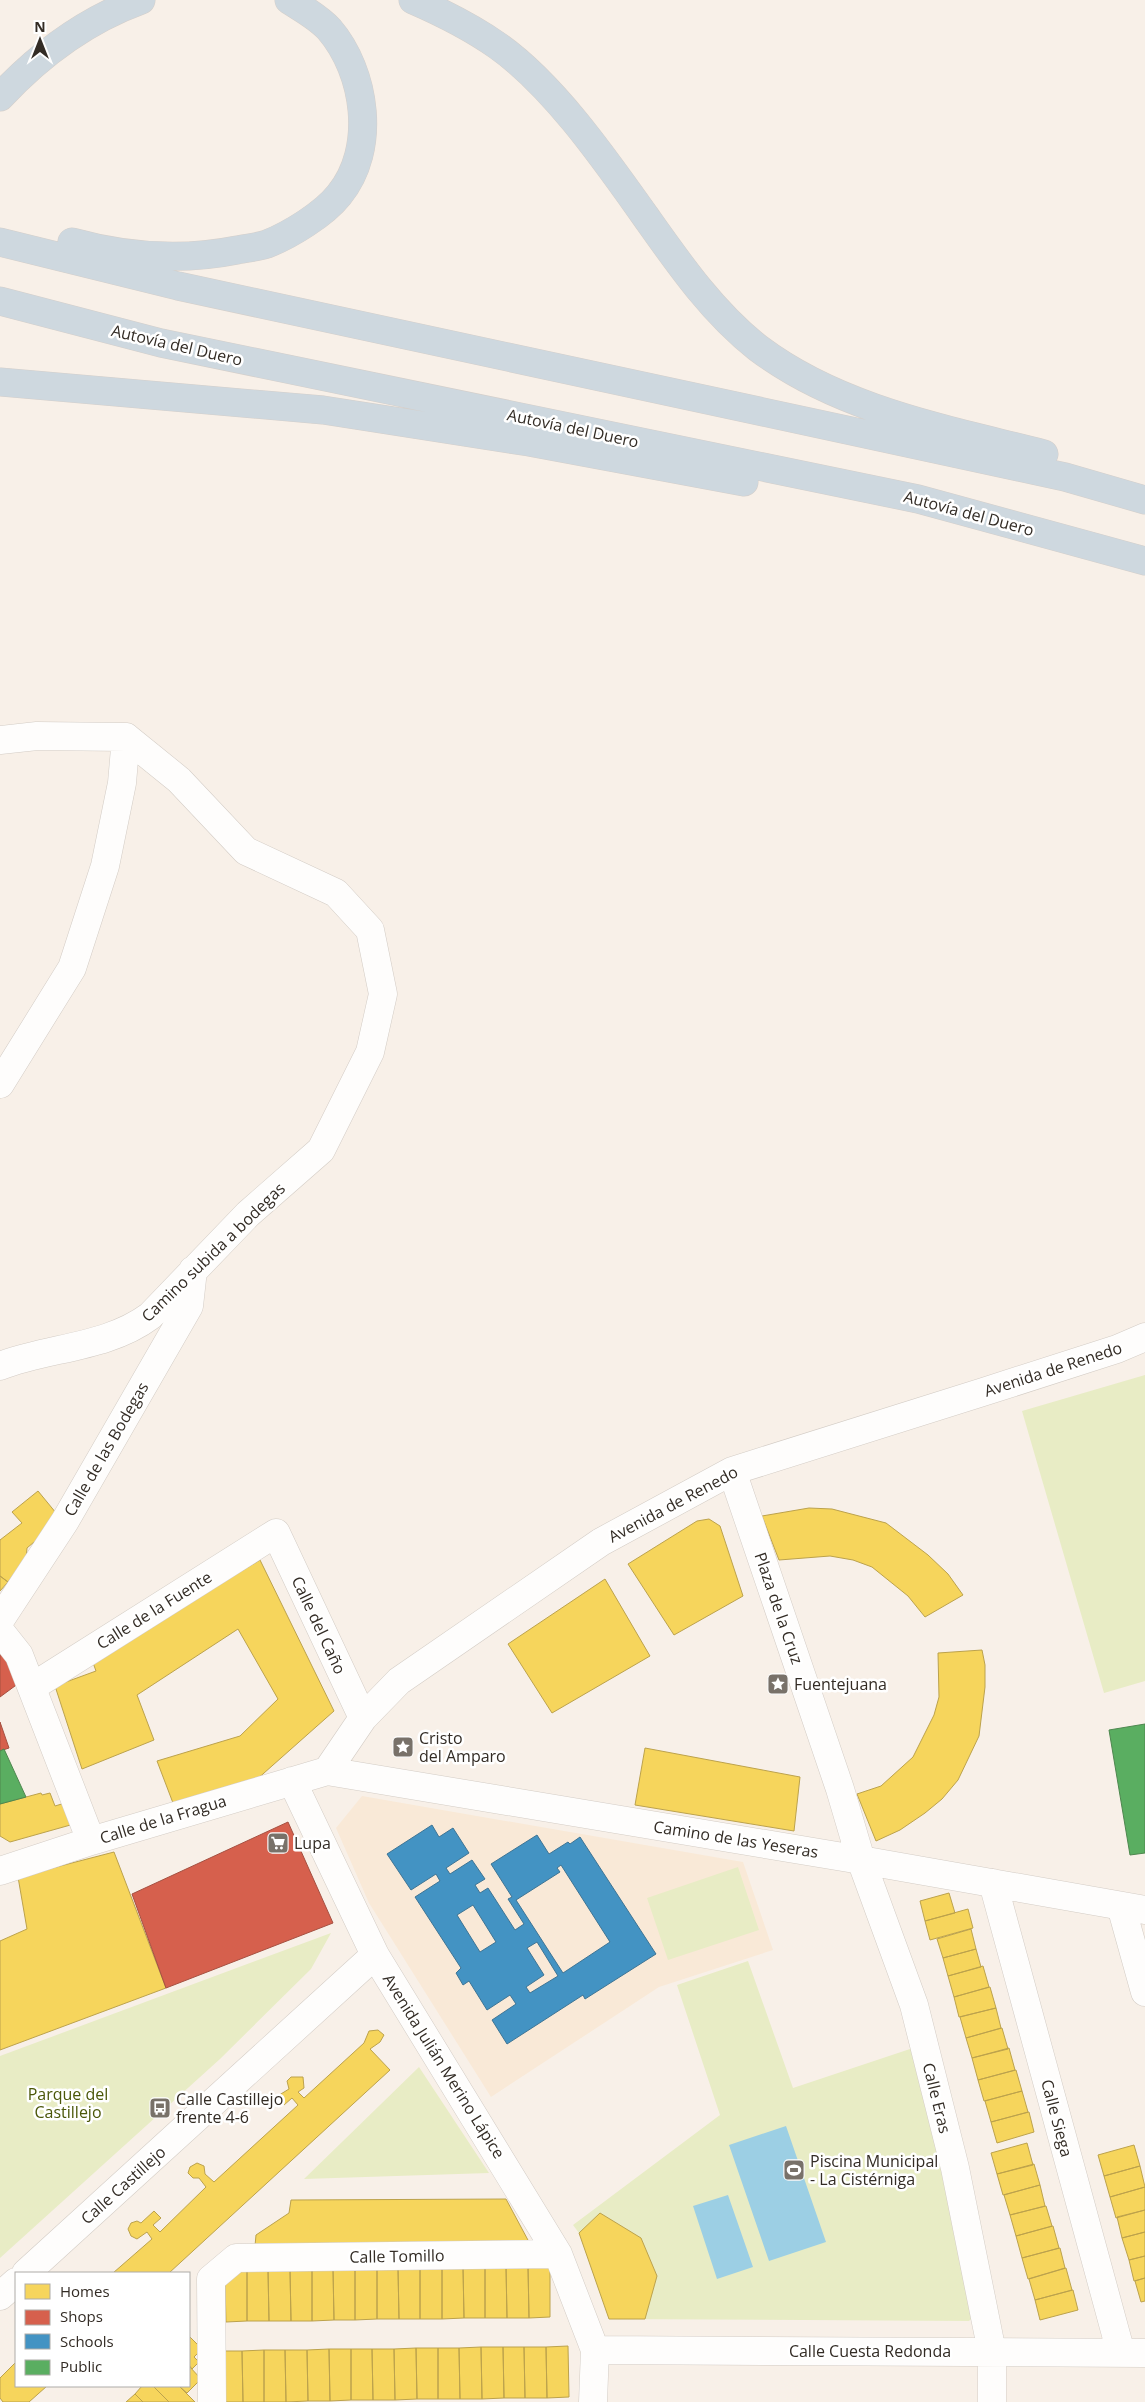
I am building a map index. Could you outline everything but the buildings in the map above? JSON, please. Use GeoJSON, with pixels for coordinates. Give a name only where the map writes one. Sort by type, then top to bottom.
{"type":"FeatureCollection","features":[{"type":"Feature","properties":{"kind":"highway"},"geometry":{"type":"LineString","coordinates":[[0,97],[58,44],[87,24],[141,0]]}},
{"type":"Feature","properties":{"kind":"highway"},"geometry":{"type":"LineString","coordinates":[[0,223],[86,246],[146,256],[210,255],[267,244],[309,222],[339,195],[354,168],[362,140],[361,102],[357,77],[343,50],[328,29],[289,0]]}},
{"type":"Feature","properties":{"kind":"highway"},"geometry":{"type":"LineString","coordinates":[[413,0],[455,18],[499,47],[533,76],[576,125],[713,306],[758,348],[803,376],[869,407],[1145,481]]}},
{"type":"Feature","properties":{"kind":"highway"},"geometry":{"type":"LineString","coordinates":[[0,242],[178,286],[1055,475],[1145,500]]}},
{"type":"Feature","properties":{"kind":"highway","name":"Autovía del Duero"},"geometry":{"type":"LineString","coordinates":[[0,301],[160,343],[918,499],[1145,561]]}},
{"type":"Feature","properties":{"kind":"highway"},"geometry":{"type":"LineString","coordinates":[[0,382],[323,410],[529,442],[908,515],[1145,578]]}},
{"type":"Feature","properties":{"kind":"street"},"geometry":{"type":"LineString","coordinates":[[0,740],[37,736],[126,737],[122,783],[105,866],[72,968],[1,1079]]}},
{"type":"Feature","properties":{"kind":"street","name":"Camino subida a bodegas"},"geometry":{"type":"LineString","coordinates":[[0,1366],[16,1360],[112,1337],[133,1328],[150,1316],[248,1214],[321,1150],[370,1052],[383,994],[370,930],[336,894],[246,851],[179,780],[126,737]]}},
{"type":"Feature","properties":{"kind":"street","name":"Calle de las Bodegas"},"geometry":{"type":"LineString","coordinates":[[0,1620],[65,1520],[189,1306],[193,1270]]}},
{"type":"Feature","properties":{"kind":"street","name":"Avenida de Renedo"},"geometry":{"type":"LineString","coordinates":[[327,1771],[363,1718],[399,1681],[601,1542],[732,1471],[1117,1349],[1145,1337]]}},
{"type":"Feature","properties":{"kind":"street","name":"Plaza de la Cruz"},"geometry":{"type":"LineString","coordinates":[[732,1471],[840,1789],[861,1860]]}},
{"type":"Feature","properties":{"kind":"street","name":"Calle del Caño"},"geometry":{"type":"LineString","coordinates":[[276,1532],[363,1718]]}},
{"type":"Feature","properties":{"kind":"street","name":"Calle de la Fuente"},"geometry":{"type":"LineString","coordinates":[[32,1687],[276,1532]]}},
{"type":"Feature","properties":{"kind":"street"},"geometry":{"type":"LineString","coordinates":[[0,1632],[19,1655],[92,1841]]}},
{"type":"Feature","properties":{"kind":"street","name":"Camino de las Yeseras"},"geometry":{"type":"LineString","coordinates":[[327,1771],[861,1860],[1133,1908]]}},
{"type":"Feature","properties":{"kind":"street","name":"Calle de la Fragua"},"geometry":{"type":"LineString","coordinates":[[0,1871],[92,1841],[327,1771]]}},
{"type":"Feature","properties":{"kind":"street","name":"Avenida Julián Merino Lápice"},"geometry":{"type":"LineString","coordinates":[[292,1781],[375,1955],[558,2254],[595,2350]]}},
{"type":"Feature","properties":{"kind":"street","name":"Calle Eras"},"geometry":{"type":"LineString","coordinates":[[861,1860],[914,2005],[954,2168],[992,2352],[992,2402]]}},
{"type":"Feature","properties":{"kind":"street","name":"Calle Siega"},"geometry":{"type":"LineString","coordinates":[[993,1883],[1133,2353]]}},
{"type":"Feature","properties":{"kind":"street"},"geometry":{"type":"LineString","coordinates":[[1133,1908],[1145,1992]]}},
{"type":"Feature","properties":{"kind":"street","name":"Calle Castillejo"},"geometry":{"type":"LineString","coordinates":[[27,2272],[375,1955]]}},
{"type":"Feature","properties":{"kind":"street","name":"Calle Tomillo"},"geometry":{"type":"LineString","coordinates":[[212,2402],[211,2279],[236,2258],[558,2254]]}},
{"type":"Feature","properties":{"kind":"street"},"geometry":{"type":"LineString","coordinates":[[0,2296],[15,2283]]}},
{"type":"Feature","properties":{"kind":"street"},"geometry":{"type":"LineString","coordinates":[[593,2402],[595,2350]]}},
{"type":"Feature","properties":{"kind":"street","name":"Calle Cuesta Redonda"},"geometry":{"type":"LineString","coordinates":[[595,2350],[1133,2353]]}},
{"type":"Feature","properties":{"kind":"shaded area"},"geometry":{"type":"Polygon","coordinates":[[[362,1796],[743,1862],[773,1950],[659,1987],[491,2097],[369,1903],[336,1828],[362,1796]]]}},
{"type":"Feature","properties":{"kind":"green space"},"geometry":{"type":"Polygon","coordinates":[[[1145,1375],[1145,1681],[1104,1693],[1022,1411],[1145,1375]]]}},
{"type":"Feature","properties":{"kind":"green space"},"geometry":{"type":"Polygon","coordinates":[[[738,1867],[759,1930],[668,1960],[647,1898],[738,1867]]]}},
{"type":"Feature","properties":{"kind":"green space","name":"Parque del Castillejo"},"geometry":{"type":"Polygon","coordinates":[[[331,1933],[311,1969],[220,2059],[0,2258],[0,2056],[331,1933]]]}},
{"type":"Feature","properties":{"kind":"green space","name":"Piscina Municipal - La Cistérniga"},"geometry":{"type":"Polygon","coordinates":[[[748,1961],[793,2088],[913,2048],[968,2280],[973,2317],[969,2321],[609,2319],[579,2233],[573,2225],[720,2115],[677,1985],[748,1961]]]}},
{"type":"Feature","properties":{"kind":"green space"},"geometry":{"type":"Polygon","coordinates":[[[419,2067],[489,2173],[304,2179],[419,2067]]]}},
{"type":"Feature","properties":{"kind":"water"},"geometry":{"type":"Polygon","coordinates":[[[786,2126],[826,2242],[769,2261],[729,2145],[786,2126]]]}},
{"type":"Feature","properties":{"kind":"water"},"geometry":{"type":"Polygon","coordinates":[[[728,2195],[753,2267],[717,2279],[693,2206],[728,2195]]]}},
{"type":"Feature","properties":{"kind":"place","name":"Fuentejuana"},"geometry":{"type":"Point","coordinates":[778,1684]}},
{"type":"Feature","properties":{"kind":"place","name":"Cristo del Amparo"},"geometry":{"type":"Point","coordinates":[403,1747]}},
{"type":"Feature","properties":{"kind":"place","name":"Lupa"},"geometry":{"type":"Point","coordinates":[278,1843]}},
{"type":"Feature","properties":{"kind":"place","name":"Calle Castillejo frente 4-6"},"geometry":{"type":"Point","coordinates":[160,2108]}},
{"type":"Feature","properties":{"kind":"place","name":"Piscina Municipal - La Cistérniga"},"geometry":{"type":"Point","coordinates":[794,2170]}}]}
